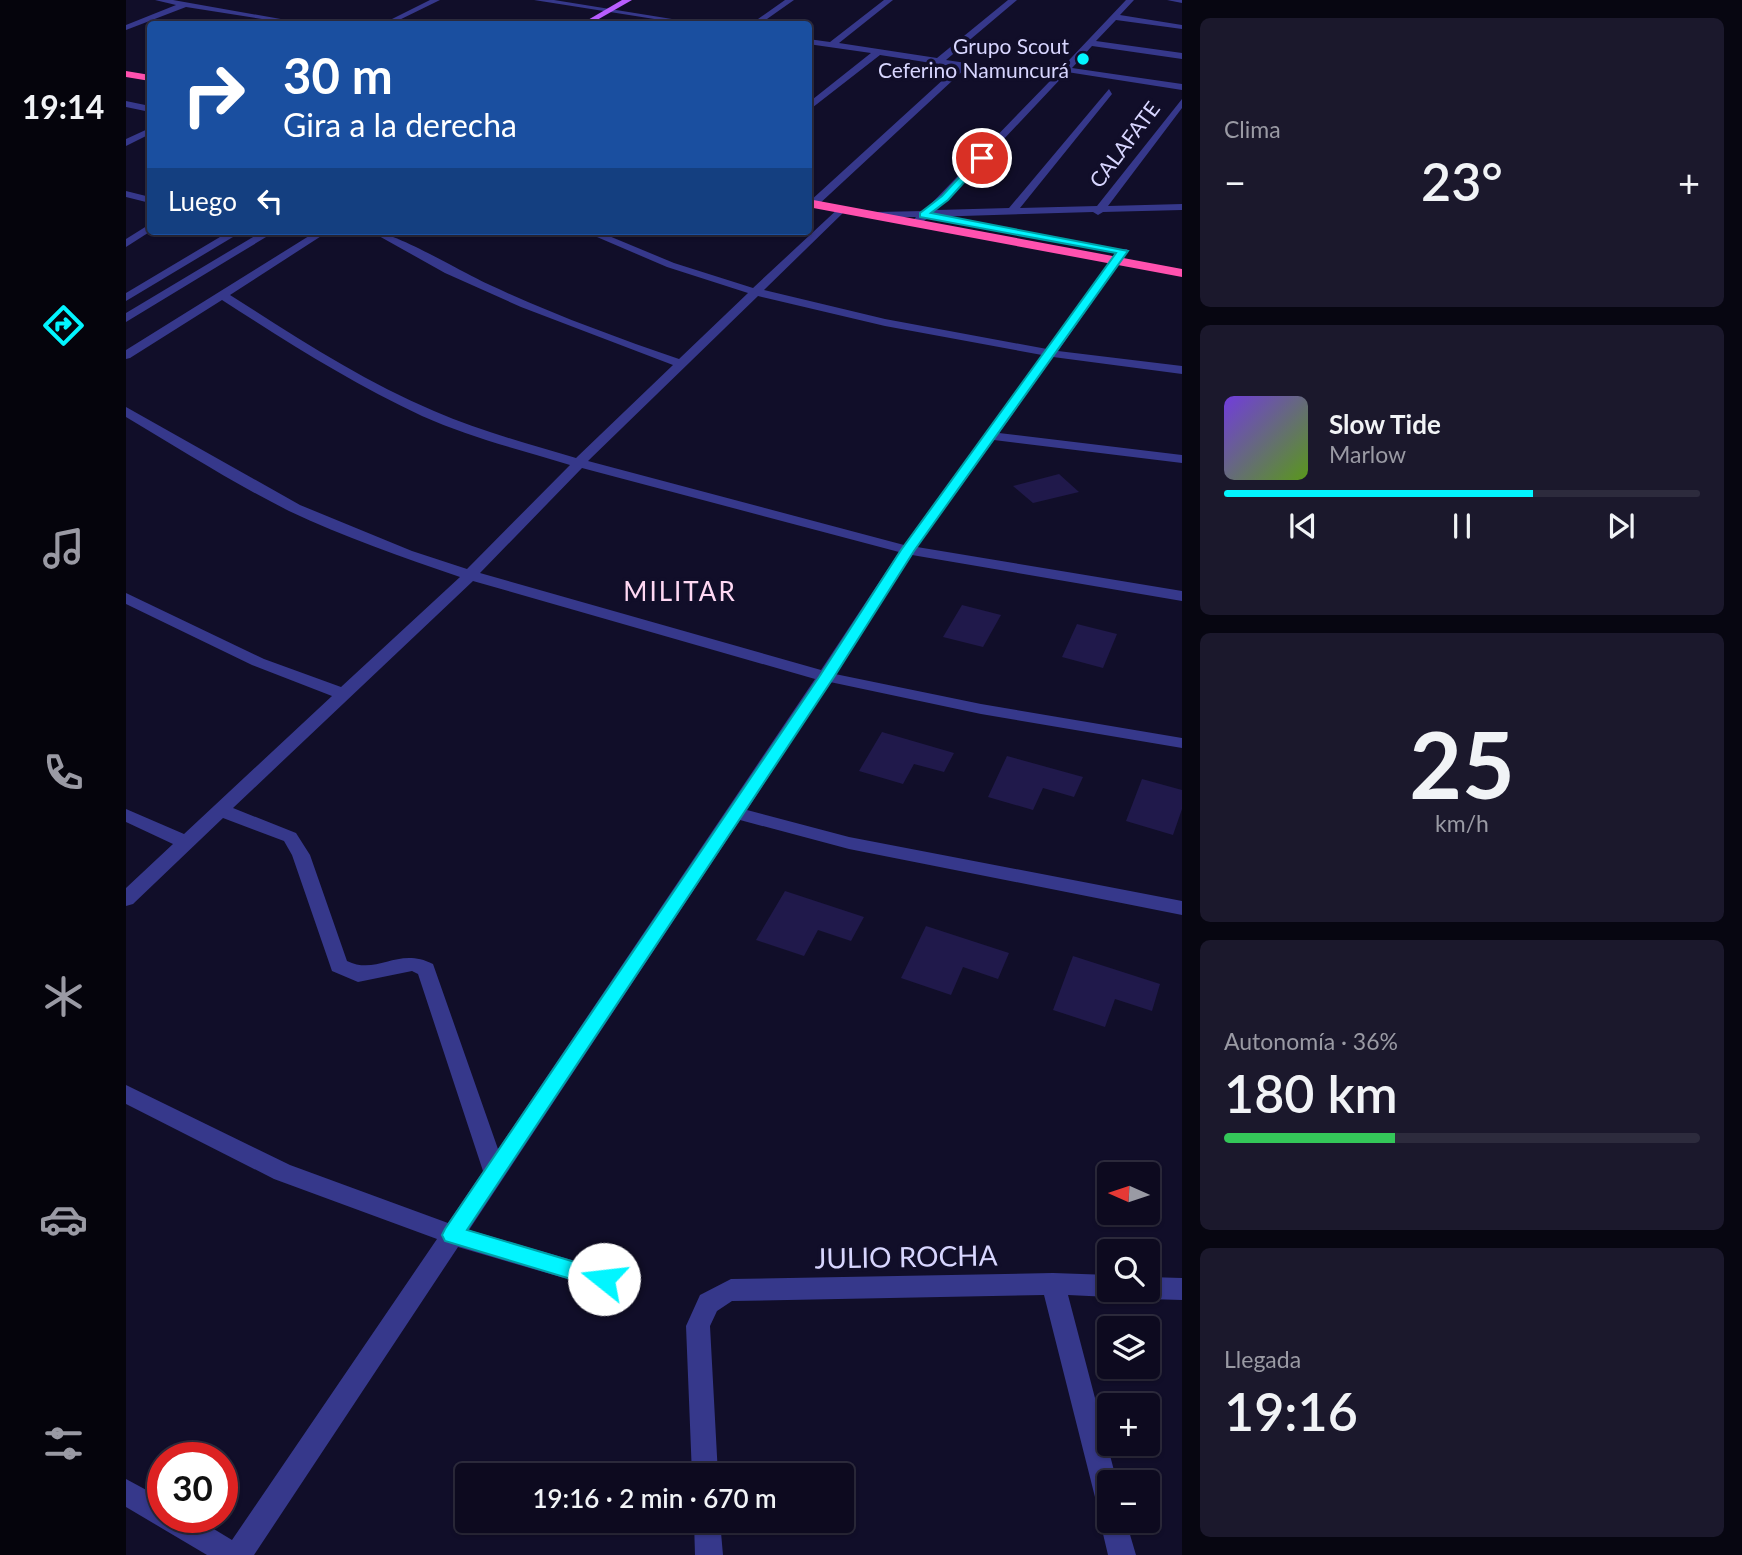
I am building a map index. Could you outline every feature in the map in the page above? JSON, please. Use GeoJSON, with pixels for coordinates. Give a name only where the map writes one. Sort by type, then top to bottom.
{"type":"FeatureCollection","features":[{"type":"Feature","properties":{"kind":"highway"},"geometry":{"type":"LineString","coordinates":[[126,67],[147,76]]}},
{"type":"Feature","properties":{"kind":"highway"},"geometry":{"type":"LineString","coordinates":[[126,74],[147,77]]}},
{"type":"Feature","properties":{"kind":"highway"},"geometry":{"type":"LineString","coordinates":[[813,200],[841,209],[920,219]]}},
{"type":"Feature","properties":{"kind":"highway"},"geometry":{"type":"LineString","coordinates":[[813,200],[1120,256],[1182,273]]}},
{"type":"Feature","properties":{"kind":"highway"},"geometry":{"type":"LineString","coordinates":[[1120,256],[1182,262]]}},
{"type":"Feature","properties":{"kind":"main road"},"geometry":{"type":"LineString","coordinates":[[591,21],[631,3]]}},
{"type":"Feature","properties":{"kind":"main road"},"geometry":{"type":"LineString","coordinates":[[607,21],[622,13],[631,3]]}},
{"type":"Feature","properties":{"kind":"street"},"geometry":{"type":"LineString","coordinates":[[126,17],[164,0],[287,21]]}},
{"type":"Feature","properties":{"kind":"street"},"geometry":{"type":"LineString","coordinates":[[126,29],[194,0]]}},
{"type":"Feature","properties":{"kind":"street"},"geometry":{"type":"LineString","coordinates":[[392,21],[436,0]]}},
{"type":"Feature","properties":{"kind":"street"},"geometry":{"type":"LineString","coordinates":[[538,0],[678,21]]}},
{"type":"Feature","properties":{"kind":"street"},"geometry":{"type":"LineString","coordinates":[[759,21],[790,0]]}},
{"type":"Feature","properties":{"kind":"street"},"geometry":{"type":"LineString","coordinates":[[831,45],[889,0]]}},
{"type":"Feature","properties":{"kind":"street"},"geometry":{"type":"LineString","coordinates":[[939,61],[1013,0]]}},
{"type":"Feature","properties":{"kind":"street"},"geometry":{"type":"LineString","coordinates":[[920,219],[945,198],[1130,0]]}},
{"type":"Feature","properties":{"kind":"street"},"geometry":{"type":"LineString","coordinates":[[1171,0],[1182,1]]}},
{"type":"Feature","properties":{"kind":"street"},"geometry":{"type":"LineString","coordinates":[[1114,18],[1182,27]]}},
{"type":"Feature","properties":{"kind":"street"},"geometry":{"type":"LineString","coordinates":[[812,42],[1055,79]]}},
{"type":"Feature","properties":{"kind":"street"},"geometry":{"type":"LineString","coordinates":[[1090,43],[1182,56]]}},
{"type":"Feature","properties":{"kind":"street"},"geometry":{"type":"LineString","coordinates":[[812,105],[877,52]]}},
{"type":"Feature","properties":{"kind":"street"},"geometry":{"type":"LineString","coordinates":[[813,200],[964,65]]}},
{"type":"Feature","properties":{"kind":"street"},"geometry":{"type":"LineString","coordinates":[[1064,69],[1182,87]]}},
{"type":"Feature","properties":{"kind":"street"},"geometry":{"type":"LineString","coordinates":[[1012,211],[1109,92]]}},
{"type":"Feature","properties":{"kind":"street","name":"CALAFATE"},"geometry":{"type":"LineString","coordinates":[[1098,212],[1182,102]]}},
{"type":"Feature","properties":{"kind":"street"},"geometry":{"type":"LineString","coordinates":[[126,104],[147,108]]}},
{"type":"Feature","properties":{"kind":"street"},"geometry":{"type":"LineString","coordinates":[[126,142],[147,132]]}},
{"type":"Feature","properties":{"kind":"street"},"geometry":{"type":"LineString","coordinates":[[126,194],[147,199]]}},
{"type":"Feature","properties":{"kind":"street"},"geometry":{"type":"LineString","coordinates":[[920,219],[951,211],[1098,212],[1182,207]]}},
{"type":"Feature","properties":{"kind":"street"},"geometry":{"type":"LineString","coordinates":[[126,899],[470,575],[579,463],[841,209]]}},
{"type":"Feature","properties":{"kind":"street"},"geometry":{"type":"LineString","coordinates":[[126,244],[147,229]]}},
{"type":"Feature","properties":{"kind":"street"},"geometry":{"type":"LineString","coordinates":[[126,298],[230,235]]}},
{"type":"Feature","properties":{"kind":"street"},"geometry":{"type":"LineString","coordinates":[[126,318],[264,235]]}},
{"type":"Feature","properties":{"kind":"street"},"geometry":{"type":"LineString","coordinates":[[126,355],[318,235]]}},
{"type":"Feature","properties":{"kind":"street"},"geometry":{"type":"LineString","coordinates":[[381,235],[438,266],[529,308],[682,364]]}},
{"type":"Feature","properties":{"kind":"street"},"geometry":{"type":"LineString","coordinates":[[597,235],[754,293],[1049,354],[1182,370]]}},
{"type":"Feature","properties":{"kind":"street"},"geometry":{"type":"LineString","coordinates":[[196,1533],[235,1555],[736,813],[908,550],[1120,256]]}},
{"type":"Feature","properties":{"kind":"street"},"geometry":{"type":"LineString","coordinates":[[223,295],[329,363],[429,414],[488,436],[579,463],[908,550],[1182,596]]}},
{"type":"Feature","properties":{"kind":"street"},"geometry":{"type":"LineString","coordinates":[[126,411],[295,509],[396,550],[470,575],[827,677],[981,709],[1182,743]]}},
{"type":"Feature","properties":{"kind":"street"},"geometry":{"type":"LineString","coordinates":[[991,436],[1182,459]]}},
{"type":"Feature","properties":{"kind":"street"},"geometry":{"type":"LineString","coordinates":[[126,598],[258,662],[343,694]]}},
{"type":"Feature","properties":{"kind":"street"},"geometry":{"type":"LineString","coordinates":[[221,810],[290,837],[301,855],[339,966],[358,975],[414,963],[426,968],[495,1172]]}},
{"type":"Feature","properties":{"kind":"street"},"geometry":{"type":"LineString","coordinates":[[736,813],[849,843],[1182,908]]}},
{"type":"Feature","properties":{"kind":"street"},"geometry":{"type":"LineString","coordinates":[[126,815],[185,842]]}},
{"type":"Feature","properties":{"kind":"street"},"geometry":{"type":"LineString","coordinates":[[126,1094],[282,1172],[453,1235],[604,1279]]}},
{"type":"Feature","properties":{"kind":"street"},"geometry":{"type":"LineString","coordinates":[[1053,1284],[1101,1470]]}},
{"type":"Feature","properties":{"kind":"street","name":"JULIO ROCHA"},"geometry":{"type":"LineString","coordinates":[[704,1463],[698,1326],[700,1315],[716,1295],[732,1290],[1097,1286]]}},
{"type":"Feature","properties":{"kind":"street"},"geometry":{"type":"LineString","coordinates":[[1160,1288],[1182,1289]]}},
{"type":"Feature","properties":{"kind":"street"},"geometry":{"type":"LineString","coordinates":[[126,1492],[147,1504]]}},
{"type":"Feature","properties":{"kind":"street"},"geometry":{"type":"LineString","coordinates":[[708,1533],[709,1555]]}},
{"type":"Feature","properties":{"kind":"street"},"geometry":{"type":"LineString","coordinates":[[1117,1533],[1122,1555]]}},
{"type":"Feature","properties":{"kind":"building"},"geometry":{"type":"Polygon","coordinates":[[[1059,474],[1079,492],[1033,503],[1013,486],[1059,474]]]}},
{"type":"Feature","properties":{"kind":"building"},"geometry":{"type":"Polygon","coordinates":[[[962,605],[1001,615],[983,647],[943,637],[962,605]]]}},
{"type":"Feature","properties":{"kind":"building"},"geometry":{"type":"Polygon","coordinates":[[[1077,624],[1117,634],[1103,668],[1062,657],[1077,624]]]}},
{"type":"Feature","properties":{"kind":"building"},"geometry":{"type":"Polygon","coordinates":[[[882,732],[954,753],[944,772],[914,764],[903,784],[859,771],[882,732]]]}},
{"type":"Feature","properties":{"kind":"building"},"geometry":{"type":"Polygon","coordinates":[[[1007,756],[1083,777],[1074,797],[1043,788],[1033,810],[988,797],[1007,756]]]}},
{"type":"Feature","properties":{"kind":"building"},"geometry":{"type":"Polygon","coordinates":[[[1142,779],[1182,790],[1182,809],[1173,835],[1126,821],[1142,779]]]}},
{"type":"Feature","properties":{"kind":"building"},"geometry":{"type":"Polygon","coordinates":[[[785,891],[864,917],[851,941],[818,930],[804,956],[756,940],[785,891]]]}},
{"type":"Feature","properties":{"kind":"building"},"geometry":{"type":"Polygon","coordinates":[[[926,926],[1009,953],[998,979],[963,967],[951,995],[901,978],[926,926]]]}},
{"type":"Feature","properties":{"kind":"building"},"geometry":{"type":"Polygon","coordinates":[[[1073,956],[1160,984],[1152,1011],[1115,999],[1105,1027],[1053,1010],[1073,956]]]}},
{"type":"Feature","properties":{"kind":"place","name":"Grupo Scout Ceferino Namuncurá"},"geometry":{"type":"Point","coordinates":[1083,59]}},
{"type":"Feature","properties":{"kind":"district","name":"MILITAR"},"geometry":{"type":"Point","coordinates":[680,592]}},
{"type":"Feature","properties":{"kind":"route"},"geometry":{"type":"LineString","coordinates":[[604,1279],[453,1235],[827,677],[908,550],[1123,251],[923,215],[945,198],[982,158]]}}]}
